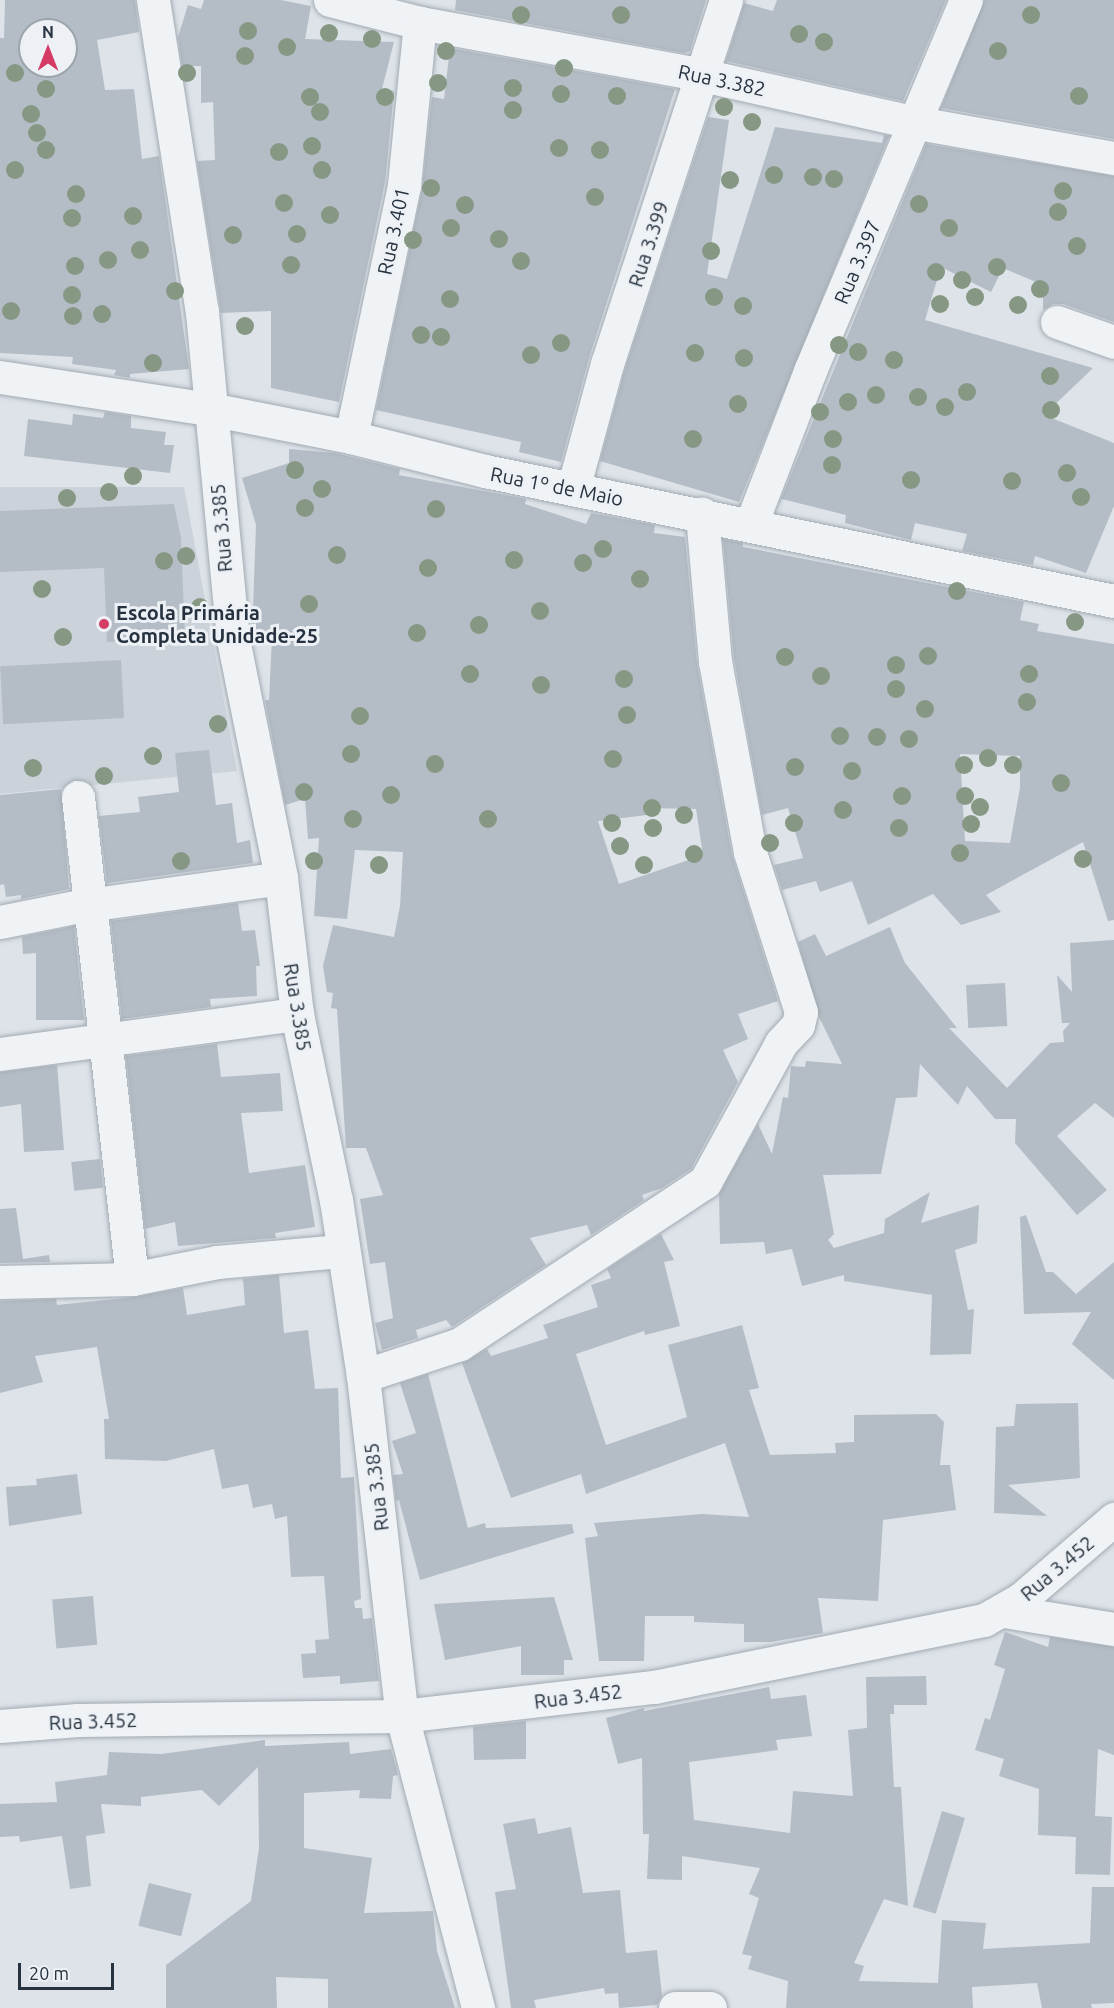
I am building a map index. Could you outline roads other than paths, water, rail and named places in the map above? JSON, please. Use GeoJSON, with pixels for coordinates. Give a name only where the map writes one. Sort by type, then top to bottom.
{"type":"FeatureCollection","features":[{"type":"Feature","properties":{"kind":"street","name":"Rua 3.385"},"geometry":{"type":"LineString","coordinates":[[153,0],[192,237],[233,639],[281,878],[297,1014],[336,1200],[341,1251],[363,1376],[402,1716],[478,2008]]}},
{"type":"Feature","properties":{"kind":"street","name":"Rua 3.382"},"geometry":{"type":"LineString","coordinates":[[330,0],[413,14],[917,123],[1114,158]]}},
{"type":"Feature","properties":{"kind":"street","name":"Rua 3.399"},"geometry":{"type":"LineString","coordinates":[[573,489],[607,364],[726,0]]}},
{"type":"Feature","properties":{"kind":"street","name":"Rua 3.397"},"geometry":{"type":"LineString","coordinates":[[751,524],[810,371],[917,123],[966,0]]}},
{"type":"Feature","properties":{"kind":"street","name":"Rua 3.401"},"geometry":{"type":"LineString","coordinates":[[351,437],[404,185],[413,14]]}},
{"type":"Feature","properties":{"kind":"street"},"geometry":{"type":"LineString","coordinates":[[1057,322],[1114,342]]}},
{"type":"Feature","properties":{"kind":"street","name":"Rua 1º de Maio"},"geometry":{"type":"LineString","coordinates":[[0,377],[210,409],[351,437],[573,489],[751,524],[1114,601]]}},
{"type":"Feature","properties":{"kind":"street"},"geometry":{"type":"LineString","coordinates":[[363,1376],[460,1344],[705,1182],[782,1043],[798,1025],[801,1012],[750,852],[716,661],[702,514]]}},
{"type":"Feature","properties":{"kind":"street"},"geometry":{"type":"LineString","coordinates":[[78,797],[132,1279]]}},
{"type":"Feature","properties":{"kind":"street"},"geometry":{"type":"LineString","coordinates":[[0,922],[91,904],[281,878]]}},
{"type":"Feature","properties":{"kind":"street"},"geometry":{"type":"LineString","coordinates":[[0,1054],[297,1014]]}},
{"type":"Feature","properties":{"kind":"street"},"geometry":{"type":"LineString","coordinates":[[0,1282],[132,1279],[217,1262],[341,1251]]}},
{"type":"Feature","properties":{"kind":"street","name":"Rua 3.452"},"geometry":{"type":"LineString","coordinates":[[0,1726],[78,1720],[402,1716],[654,1687],[984,1620],[1004,1611],[1114,1519]]}},
{"type":"Feature","properties":{"kind":"street"},"geometry":{"type":"LineString","coordinates":[[1004,1611],[1114,1629]]}},
{"type":"Feature","properties":{"kind":"street"},"geometry":{"type":"LineString","coordinates":[[675,2008],[710,2008]]}},
{"type":"Feature","properties":{"kind":"place","name":"Escola Primária Completa Unidade-25"},"geometry":{"type":"Point","coordinates":[104,624]}}]}
